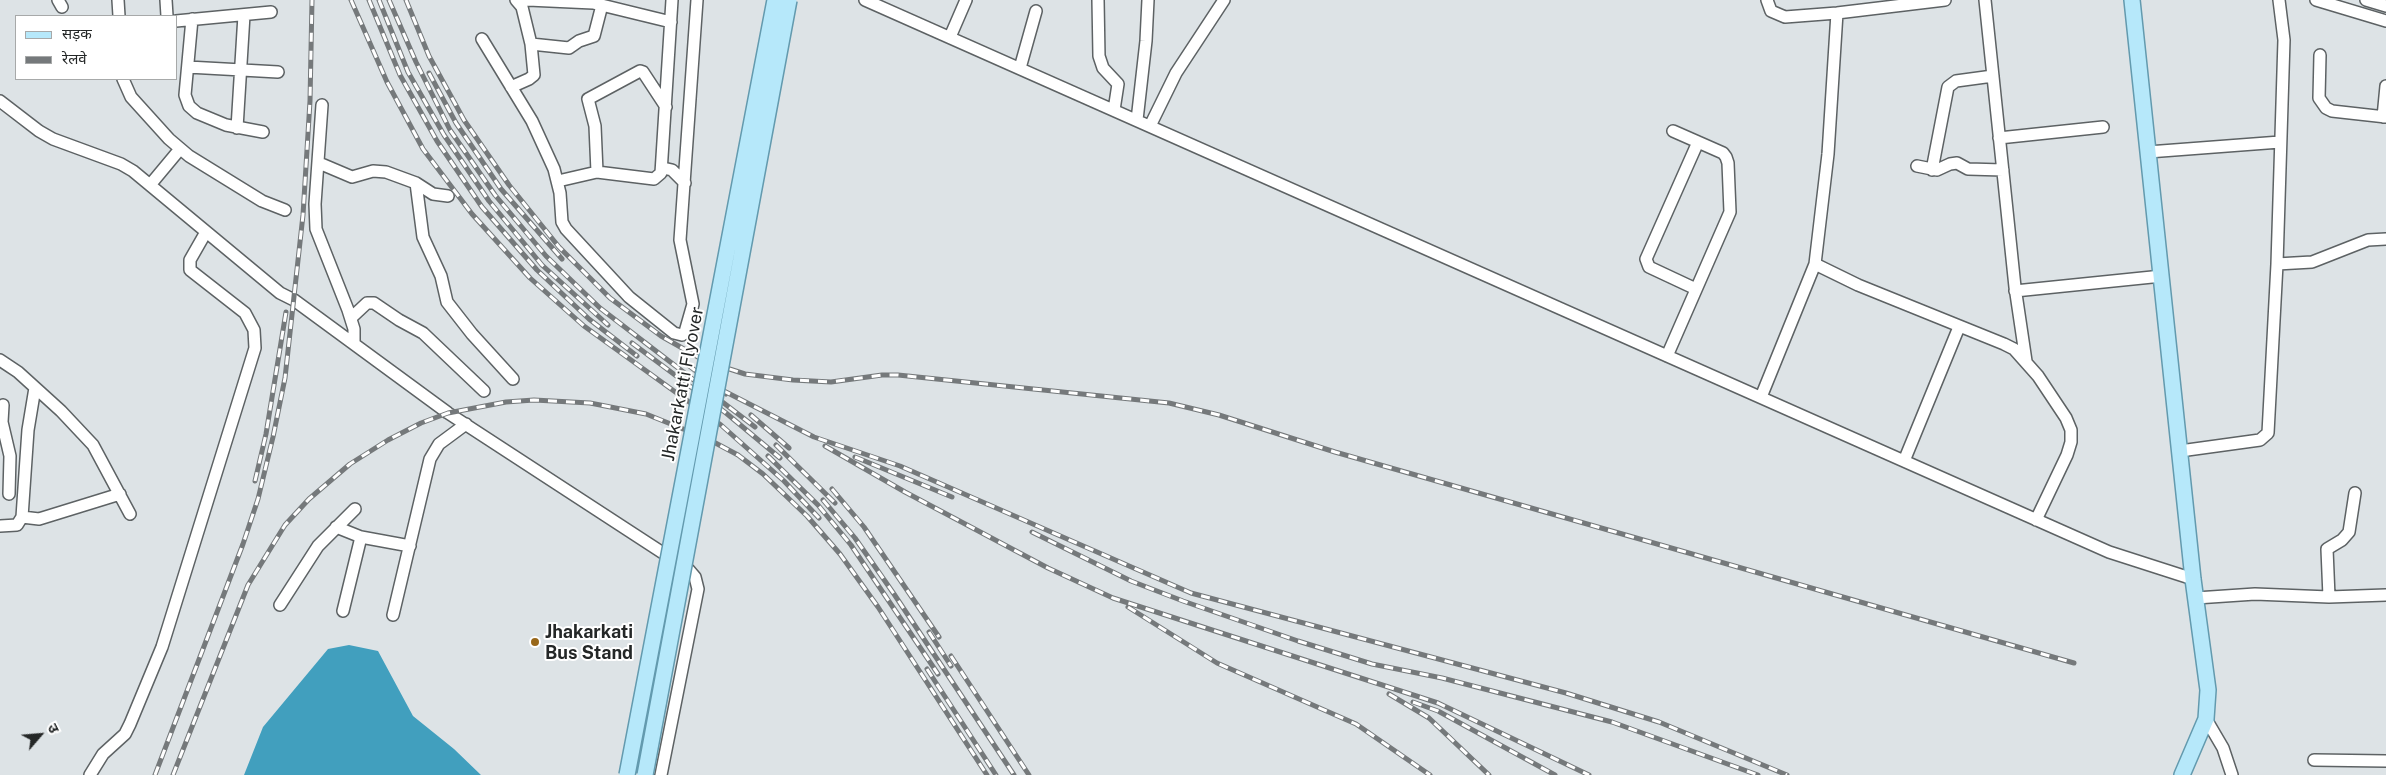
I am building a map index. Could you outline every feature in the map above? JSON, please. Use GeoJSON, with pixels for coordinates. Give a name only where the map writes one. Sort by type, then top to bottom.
{"type":"FeatureCollection","features":[{"type":"Feature","properties":{"kind":"main road","name":"Jhakarkatti Flyover"},"geometry":{"type":"LineString","coordinates":[[627,775],[775,0]]}},
{"type":"Feature","properties":{"kind":"main road","name":"Jhakarkatti Flyover"},"geometry":{"type":"LineString","coordinates":[[645,775],[789,0]]}},
{"type":"Feature","properties":{"kind":"main road"},"geometry":{"type":"LineString","coordinates":[[2132,0],[2193,579],[2208,690],[2206,719],[2182,775]]}},
{"type":"Feature","properties":{"kind":"street"},"geometry":{"type":"LineString","coordinates":[[118,0],[119,15]]}},
{"type":"Feature","properties":{"kind":"street"},"geometry":{"type":"LineString","coordinates":[[166,0],[167,15]]}},
{"type":"Feature","properties":{"kind":"street"},"geometry":{"type":"LineString","coordinates":[[512,87],[529,79],[534,74],[531,44],[517,1],[528,0],[602,5],[670,22]]}},
{"type":"Feature","properties":{"kind":"street"},"geometry":{"type":"LineString","coordinates":[[558,181],[597,172],[654,178],[661,173],[663,168],[672,0]]}},
{"type":"Feature","properties":{"kind":"street"},"geometry":{"type":"LineString","coordinates":[[482,39],[532,121],[558,181],[561,214],[566,229],[629,297],[679,335],[686,332],[693,304],[680,240],[697,0]]}},
{"type":"Feature","properties":{"kind":"street"},"geometry":{"type":"LineString","coordinates":[[865,0],[880,3],[950,37],[2109,552],[2193,579]]}},
{"type":"Feature","properties":{"kind":"street"},"geometry":{"type":"LineString","coordinates":[[950,37],[966,0]]}},
{"type":"Feature","properties":{"kind":"street"},"geometry":{"type":"LineString","coordinates":[[1098,0],[1099,56],[1103,68],[1118,84],[1114,110]]}},
{"type":"Feature","properties":{"kind":"street"},"geometry":{"type":"LineString","coordinates":[[1137,120],[1146,41],[1148,0]]}},
{"type":"Feature","properties":{"kind":"street"},"geometry":{"type":"LineString","coordinates":[[1150,126],[1171,81],[1224,0]]}},
{"type":"Feature","properties":{"kind":"street"},"geometry":{"type":"LineString","coordinates":[[1767,0],[1771,11],[1785,17],[1837,14],[1945,0]]}},
{"type":"Feature","properties":{"kind":"street"},"geometry":{"type":"LineString","coordinates":[[1985,0],[2015,291],[2026,361]]}},
{"type":"Feature","properties":{"kind":"street"},"geometry":{"type":"LineString","coordinates":[[2180,451],[2260,440],[2268,433],[2278,264],[2284,40],[2279,0]]}},
{"type":"Feature","properties":{"kind":"street"},"geometry":{"type":"LineString","coordinates":[[2316,0],[2386,21]]}},
{"type":"Feature","properties":{"kind":"street"},"geometry":{"type":"LineString","coordinates":[[2366,0],[2386,6]]}},
{"type":"Feature","properties":{"kind":"street"},"geometry":{"type":"LineString","coordinates":[[531,44],[569,48],[579,41],[594,36],[602,5]]}},
{"type":"Feature","properties":{"kind":"street"},"geometry":{"type":"LineString","coordinates":[[1020,68],[1036,11]]}},
{"type":"Feature","properties":{"kind":"street"},"geometry":{"type":"LineString","coordinates":[[178,21],[271,12]]}},
{"type":"Feature","properties":{"kind":"street"},"geometry":{"type":"LineString","coordinates":[[237,128],[244,14]]}},
{"type":"Feature","properties":{"kind":"street"},"geometry":{"type":"LineString","coordinates":[[1761,397],[1814,264],[1828,154],[1837,14]]}},
{"type":"Feature","properties":{"kind":"street"},"geometry":{"type":"LineString","coordinates":[[192,19],[186,95],[189,106],[197,113],[237,128],[263,132]]}},
{"type":"Feature","properties":{"kind":"street"},"geometry":{"type":"LineString","coordinates":[[2320,55],[2319,98],[2326,108],[2332,111],[2384,117],[2386,86]]}},
{"type":"Feature","properties":{"kind":"street"},"geometry":{"type":"LineString","coordinates":[[188,67],[278,72]]}},
{"type":"Feature","properties":{"kind":"street"},"geometry":{"type":"LineString","coordinates":[[597,172],[595,126],[588,99],[640,71],[643,72],[666,107]]}},
{"type":"Feature","properties":{"kind":"street"},"geometry":{"type":"LineString","coordinates":[[1932,170],[1948,87],[1956,81],[1993,76]]}},
{"type":"Feature","properties":{"kind":"street"},"geometry":{"type":"LineString","coordinates":[[123,80],[131,97],[180,149],[202,165],[255,196],[285,210]]}},
{"type":"Feature","properties":{"kind":"street"},"geometry":{"type":"LineString","coordinates":[[1,103],[46,135],[121,164],[150,185],[280,293],[294,300],[448,413],[689,570],[695,578],[698,588],[661,775]]}},
{"type":"Feature","properties":{"kind":"street"},"geometry":{"type":"LineString","coordinates":[[322,105],[315,204],[316,229],[351,318],[354,344]]}},
{"type":"Feature","properties":{"kind":"street"},"geometry":{"type":"LineString","coordinates":[[1999,138],[2104,127]]}},
{"type":"Feature","properties":{"kind":"street"},"geometry":{"type":"LineString","coordinates":[[1667,356],[1730,212],[1728,163],[1726,157],[1723,153],[1673,131]]}},
{"type":"Feature","properties":{"kind":"street"},"geometry":{"type":"LineString","coordinates":[[1696,289],[1649,267],[1646,259],[1698,142]]}},
{"type":"Feature","properties":{"kind":"street"},"geometry":{"type":"LineString","coordinates":[[2148,152],[2280,142]]}},
{"type":"Feature","properties":{"kind":"street"},"geometry":{"type":"LineString","coordinates":[[150,185],[180,149]]}},
{"type":"Feature","properties":{"kind":"street"},"geometry":{"type":"LineString","coordinates":[[319,163],[352,177],[379,170],[416,183],[433,194],[448,196]]}},
{"type":"Feature","properties":{"kind":"street"},"geometry":{"type":"LineString","coordinates":[[1917,166],[1936,170],[1954,163],[1968,169],[2003,170]]}},
{"type":"Feature","properties":{"kind":"street"},"geometry":{"type":"LineString","coordinates":[[663,168],[672,170],[685,183]]}},
{"type":"Feature","properties":{"kind":"street"},"geometry":{"type":"LineString","coordinates":[[416,183],[418,212],[425,245],[441,276],[449,306],[513,379]]}},
{"type":"Feature","properties":{"kind":"street"},"geometry":{"type":"LineString","coordinates":[[90,775],[103,754],[124,734],[130,724],[158,656],[186,576],[255,348],[254,330],[245,313],[190,270],[190,260],[206,232]]}},
{"type":"Feature","properties":{"kind":"street"},"geometry":{"type":"LineString","coordinates":[[2278,264],[2312,262],[2368,240],[2386,239]]}},
{"type":"Feature","properties":{"kind":"street"},"geometry":{"type":"LineString","coordinates":[[1814,264],[1858,285],[2009,346],[2026,361],[2066,418],[2071,430],[2071,442],[2067,455],[2036,520]]}},
{"type":"Feature","properties":{"kind":"street"},"geometry":{"type":"LineString","coordinates":[[2015,291],[2162,276]]}},
{"type":"Feature","properties":{"kind":"street"},"geometry":{"type":"LineString","coordinates":[[351,318],[367,303],[374,302],[399,320],[423,333],[484,391]]}},
{"type":"Feature","properties":{"kind":"street"},"geometry":{"type":"LineString","coordinates":[[1904,461],[1959,326]]}},
{"type":"Feature","properties":{"kind":"street"},"geometry":{"type":"LineString","coordinates":[[0,360],[35,388],[93,445],[130,514]]}},
{"type":"Feature","properties":{"kind":"street"},"geometry":{"type":"LineString","coordinates":[[0,526],[17,525],[22,517],[28,430],[35,388]]}},
{"type":"Feature","properties":{"kind":"street"},"geometry":{"type":"LineString","coordinates":[[3,405],[1,422],[4,445],[11,462],[9,494]]}},
{"type":"Feature","properties":{"kind":"street"},"geometry":{"type":"LineString","coordinates":[[393,615],[430,459],[439,444],[466,424]]}},
{"type":"Feature","properties":{"kind":"street"},"geometry":{"type":"LineString","coordinates":[[22,517],[39,519],[120,494]]}},
{"type":"Feature","properties":{"kind":"street"},"geometry":{"type":"LineString","coordinates":[[2329,597],[2326,551],[2329,546],[2342,540],[2349,532],[2355,494]]}},
{"type":"Feature","properties":{"kind":"street"},"geometry":{"type":"LineString","coordinates":[[280,605],[318,546],[355,509]]}},
{"type":"Feature","properties":{"kind":"street"},"geometry":{"type":"LineString","coordinates":[[336,526],[360,537],[410,546]]}},
{"type":"Feature","properties":{"kind":"street"},"geometry":{"type":"LineString","coordinates":[[343,611],[360,537]]}},
{"type":"Feature","properties":{"kind":"street"},"geometry":{"type":"LineString","coordinates":[[2196,598],[2255,594],[2329,597],[2386,596]]}},
{"type":"Feature","properties":{"kind":"street"},"geometry":{"type":"LineString","coordinates":[[2206,719],[2223,748],[2232,775]]}},
{"type":"Feature","properties":{"kind":"street"},"geometry":{"type":"LineString","coordinates":[[2314,760],[2386,761]]}},
{"type":"Feature","properties":{"kind":"water"},"geometry":{"type":"Polygon","coordinates":[[[349,645],[378,651],[413,716],[454,749],[481,775],[244,775],[263,727],[328,649],[349,645]]]}},
{"type":"Feature","properties":{"kind":"railway"},"geometry":{"type":"LineString","coordinates":[[155,775],[243,544],[258,499],[285,378],[303,215],[310,101],[312,0]]}},
{"type":"Feature","properties":{"kind":"railway"},"geometry":{"type":"LineString","coordinates":[[351,0],[387,82],[423,149],[472,214],[530,278],[584,326],[721,425],[784,481],[819,518]]}},
{"type":"Feature","properties":{"kind":"railway"},"geometry":{"type":"LineString","coordinates":[[369,0],[400,75],[437,141],[482,207],[537,270],[589,319],[637,356]]}},
{"type":"Feature","properties":{"kind":"railway"},"geometry":{"type":"LineString","coordinates":[[379,0],[408,72],[444,135],[489,201],[542,265],[608,325]]}},
{"type":"Feature","properties":{"kind":"railway"},"geometry":{"type":"LineString","coordinates":[[389,0],[416,62],[450,130],[495,195],[546,256],[600,308],[755,427]]}},
{"type":"Feature","properties":{"kind":"railway"},"geometry":{"type":"LineString","coordinates":[[406,0],[429,56],[464,120],[509,185],[559,247],[610,298],[661,336],[705,361],[745,374],[793,380],[831,382],[882,375],[898,375],[1169,403],[1219,415],[1335,452],[2074,663]]}},
{"type":"Feature","properties":{"kind":"railway"},"geometry":{"type":"LineString","coordinates":[[429,73],[456,123],[501,189],[562,259]]}},
{"type":"Feature","properties":{"kind":"railway"},"geometry":{"type":"LineString","coordinates":[[255,481],[266,434],[286,312]]}},
{"type":"Feature","properties":{"kind":"railway"},"geometry":{"type":"LineString","coordinates":[[632,343],[726,413],[780,458]]}},
{"type":"Feature","properties":{"kind":"railway"},"geometry":{"type":"LineString","coordinates":[[688,365],[726,394]]}},
{"type":"Feature","properties":{"kind":"railway"},"geometry":{"type":"LineString","coordinates":[[722,390],[814,437],[900,466],[1191,593],[1566,693],[1659,722],[1787,775]]}},
{"type":"Feature","properties":{"kind":"railway"},"geometry":{"type":"LineString","coordinates":[[173,775],[248,585],[285,525],[309,499],[350,464],[388,440],[421,423],[448,413],[506,402],[534,400],[590,403],[646,414],[708,439],[738,455],[763,474],[807,516],[840,554],[878,607],[987,775]]}},
{"type":"Feature","properties":{"kind":"railway"},"geometry":{"type":"LineString","coordinates":[[751,415],[789,448]]}},
{"type":"Feature","properties":{"kind":"railway"},"geometry":{"type":"LineString","coordinates":[[776,445],[835,503]]}},
{"type":"Feature","properties":{"kind":"railway"},"geometry":{"type":"LineString","coordinates":[[825,446],[905,492],[1048,568],[1113,598],[1438,703],[1589,775]]}},
{"type":"Feature","properties":{"kind":"railway"},"geometry":{"type":"LineString","coordinates":[[768,456],[818,505],[851,545],[938,674]]}},
{"type":"Feature","properties":{"kind":"railway"},"geometry":{"type":"LineString","coordinates":[[855,457],[952,497]]}},
{"type":"Feature","properties":{"kind":"railway"},"geometry":{"type":"LineString","coordinates":[[832,489],[864,527],[939,637]]}},
{"type":"Feature","properties":{"kind":"railway"},"geometry":{"type":"LineString","coordinates":[[823,500],[855,538],[894,594],[1014,775]]}},
{"type":"Feature","properties":{"kind":"railway"},"geometry":{"type":"LineString","coordinates":[[1032,532],[1131,581],[1298,641],[1372,664],[1442,678],[1612,722],[1758,775]]}},
{"type":"Feature","properties":{"kind":"railway"},"geometry":{"type":"LineString","coordinates":[[1128,607],[1217,663],[1356,724],[1430,775]]}},
{"type":"Feature","properties":{"kind":"railway"},"geometry":{"type":"LineString","coordinates":[[929,632],[951,666]]}},
{"type":"Feature","properties":{"kind":"railway"},"geometry":{"type":"LineString","coordinates":[[951,656],[1029,775]]}},
{"type":"Feature","properties":{"kind":"railway"},"geometry":{"type":"LineString","coordinates":[[927,669],[996,775]]}},
{"type":"Feature","properties":{"kind":"railway"},"geometry":{"type":"LineString","coordinates":[[1389,694],[1429,718],[1489,775]]}},
{"type":"Feature","properties":{"kind":"railway"},"geometry":{"type":"LineString","coordinates":[[1413,702],[1438,711],[1555,775]]}},
{"type":"Feature","properties":{"kind":"place","name":"Jhakarkati Bus Stand"},"geometry":{"type":"Point","coordinates":[535,642]}}]}
